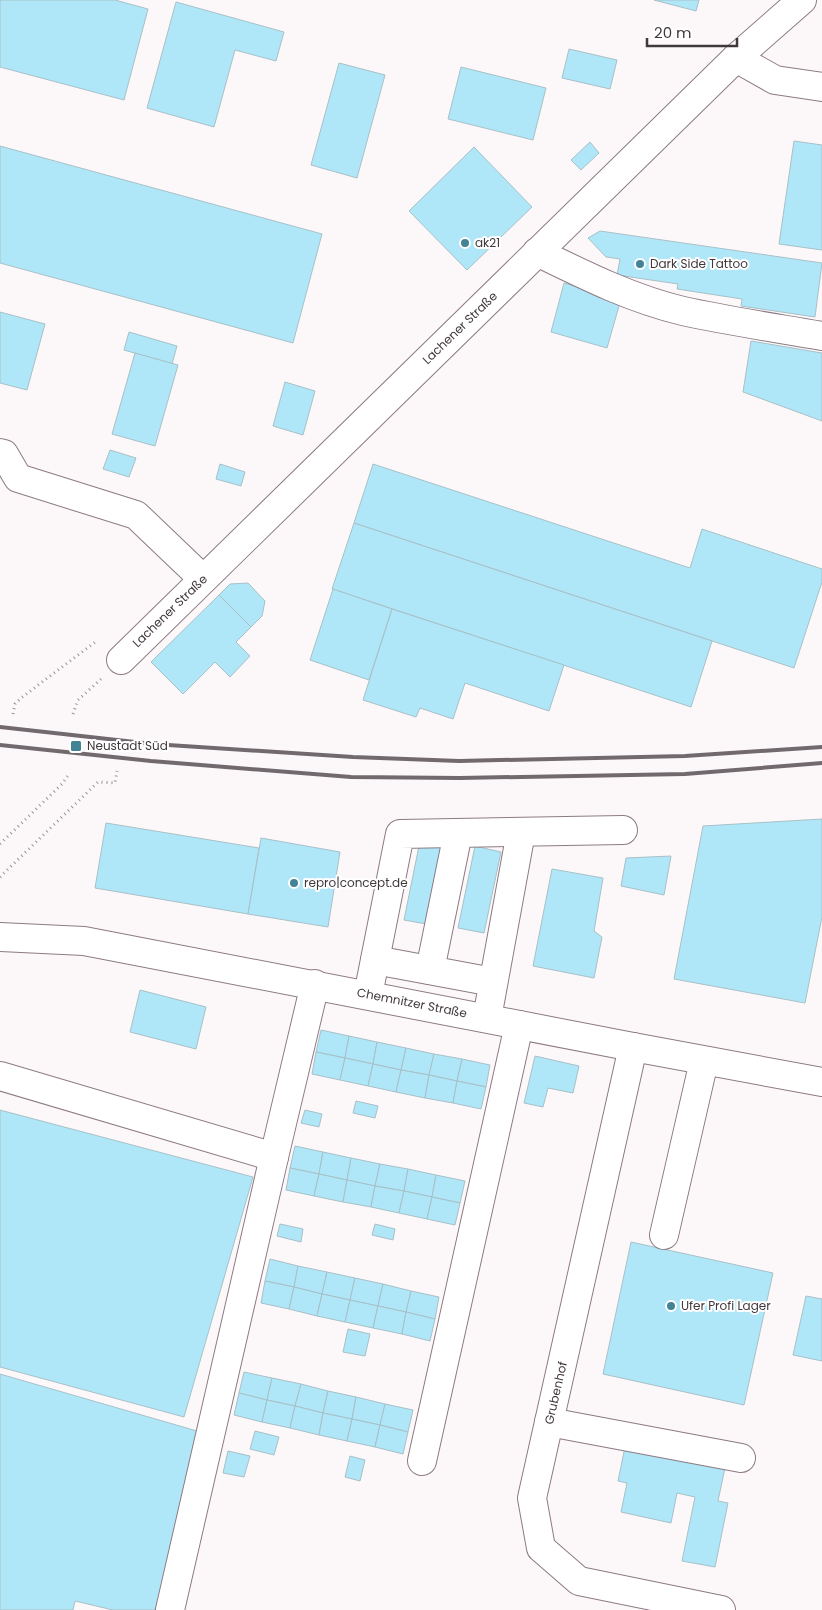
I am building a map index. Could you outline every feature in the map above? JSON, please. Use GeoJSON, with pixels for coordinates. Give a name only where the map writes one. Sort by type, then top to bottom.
{"type":"FeatureCollection","features":[{"type":"Feature","properties":{"kind":"street","name":"Lachener Straße"},"geometry":{"type":"LineString","coordinates":[[121,660],[736,58],[802,0]]}},
{"type":"Feature","properties":{"kind":"street"},"geometry":{"type":"LineString","coordinates":[[736,58],[775,80],[822,87]]}},
{"type":"Feature","properties":{"kind":"street"},"geometry":{"type":"LineString","coordinates":[[538,252],[590,278],[633,295],[682,310],[822,336]]}},
{"type":"Feature","properties":{"kind":"street"},"geometry":{"type":"LineString","coordinates":[[0,453],[4,454],[9,484],[136,515],[203,580]]}},
{"type":"Feature","properties":{"kind":"street"},"geometry":{"type":"LineString","coordinates":[[368,995],[400,834],[623,830]]}},
{"type":"Feature","properties":{"kind":"street"},"geometry":{"type":"LineString","coordinates":[[487,1018],[521,832]]}},
{"type":"Feature","properties":{"kind":"street"},"geometry":{"type":"LineString","coordinates":[[430,970],[458,833]]}},
{"type":"Feature","properties":{"kind":"street","name":"Chemnitzer Straße"},"geometry":{"type":"LineString","coordinates":[[0,937],[84,941],[822,1082]]}},
{"type":"Feature","properties":{"kind":"street"},"geometry":{"type":"LineString","coordinates":[[375,960],[494,982]]}},
{"type":"Feature","properties":{"kind":"street"},"geometry":{"type":"LineString","coordinates":[[170,1610],[315,984]]}},
{"type":"Feature","properties":{"kind":"street"},"geometry":{"type":"LineString","coordinates":[[422,1461],[519,1025]]}},
{"type":"Feature","properties":{"kind":"street","name":"Grubenhof"},"geometry":{"type":"LineString","coordinates":[[633,1047],[532,1498],[541,1548],[578,1582],[721,1610]]}},
{"type":"Feature","properties":{"kind":"street"},"geometry":{"type":"LineString","coordinates":[[664,1236],[704,1060]]}},
{"type":"Feature","properties":{"kind":"street"},"geometry":{"type":"LineString","coordinates":[[0,1076],[274,1157]]}},
{"type":"Feature","properties":{"kind":"street"},"geometry":{"type":"LineString","coordinates":[[549,1422],[741,1458]]}},
{"type":"Feature","properties":{"kind":"path"},"geometry":{"type":"LineString","coordinates":[[13,714],[15,704],[21,698],[105,634]]}},
{"type":"Feature","properties":{"kind":"path"},"geometry":{"type":"LineString","coordinates":[[73,714],[78,700],[121,660]]}},
{"type":"Feature","properties":{"kind":"path"},"geometry":{"type":"LineString","coordinates":[[0,877],[98,782],[115,783],[117,771]]}},
{"type":"Feature","properties":{"kind":"path"},"geometry":{"type":"LineString","coordinates":[[0,844],[62,784],[68,774]]}},
{"type":"Feature","properties":{"kind":"building"},"geometry":{"type":"Polygon","coordinates":[[[0,0],[115,0],[148,9],[124,100],[0,67],[0,0]]]}},
{"type":"Feature","properties":{"kind":"building"},"geometry":{"type":"Polygon","coordinates":[[[654,0],[699,0],[696,11],[654,0]]]}},
{"type":"Feature","properties":{"kind":"building"},"geometry":{"type":"Polygon","coordinates":[[[176,2],[284,32],[276,61],[235,50],[214,127],[147,108],[176,2]]]}},
{"type":"Feature","properties":{"kind":"building"},"geometry":{"type":"Polygon","coordinates":[[[569,49],[617,60],[610,89],[562,78],[569,49]]]}},
{"type":"Feature","properties":{"kind":"building"},"geometry":{"type":"Polygon","coordinates":[[[339,63],[385,75],[357,178],[311,165],[339,63]]]}},
{"type":"Feature","properties":{"kind":"building"},"geometry":{"type":"Polygon","coordinates":[[[461,67],[546,88],[533,140],[448,119],[461,67]]]}},
{"type":"Feature","properties":{"kind":"building"},"geometry":{"type":"Polygon","coordinates":[[[794,141],[822,145],[822,250],[779,244],[794,141]]]}},
{"type":"Feature","properties":{"kind":"building"},"geometry":{"type":"Polygon","coordinates":[[[590,142],[599,153],[581,170],[571,160],[590,142]]]}},
{"type":"Feature","properties":{"kind":"building"},"geometry":{"type":"Polygon","coordinates":[[[0,146],[322,234],[293,343],[0,263],[0,146]]]}},
{"type":"Feature","properties":{"kind":"building"},"geometry":{"type":"Polygon","coordinates":[[[474,147],[532,207],[467,270],[409,211],[474,147]]]}},
{"type":"Feature","properties":{"kind":"building"},"geometry":{"type":"Polygon","coordinates":[[[600,231],[822,263],[815,317],[741,306],[742,299],[677,289],[678,284],[617,275],[620,259],[606,257],[588,238],[600,231]]]}},
{"type":"Feature","properties":{"kind":"building"},"geometry":{"type":"Polygon","coordinates":[[[564,283],[621,299],[607,348],[551,332],[564,283]]]}},
{"type":"Feature","properties":{"kind":"building"},"geometry":{"type":"Polygon","coordinates":[[[0,312],[45,324],[27,390],[0,383],[0,312]]]}},
{"type":"Feature","properties":{"kind":"building"},"geometry":{"type":"Polygon","coordinates":[[[129,332],[177,346],[172,364],[124,350],[129,332]]]}},
{"type":"Feature","properties":{"kind":"building"},"geometry":{"type":"Polygon","coordinates":[[[751,341],[822,353],[822,421],[743,392],[751,341]]]}},
{"type":"Feature","properties":{"kind":"building"},"geometry":{"type":"Polygon","coordinates":[[[135,353],[178,365],[155,446],[112,434],[135,353]]]}},
{"type":"Feature","properties":{"kind":"building"},"geometry":{"type":"Polygon","coordinates":[[[285,382],[315,391],[303,435],[273,426],[285,382]]]}},
{"type":"Feature","properties":{"kind":"building"},"geometry":{"type":"Polygon","coordinates":[[[110,450],[136,458],[129,477],[103,469],[110,450]]]}},
{"type":"Feature","properties":{"kind":"building"},"geometry":{"type":"Polygon","coordinates":[[[220,464],[245,472],[241,486],[216,479],[220,464]]]}},
{"type":"Feature","properties":{"kind":"building"},"geometry":{"type":"Polygon","coordinates":[[[373,464],[690,568],[702,529],[822,569],[822,582],[794,668],[354,523],[373,464]]]}},
{"type":"Feature","properties":{"kind":"building"},"geometry":{"type":"Polygon","coordinates":[[[354,523],[712,641],[691,707],[332,589],[354,523]]]}},
{"type":"Feature","properties":{"kind":"building"},"geometry":{"type":"Polygon","coordinates":[[[248,583],[265,601],[262,616],[251,627],[219,595],[230,584],[248,583]]]}},
{"type":"Feature","properties":{"kind":"building"},"geometry":{"type":"Polygon","coordinates":[[[333,589],[392,609],[369,680],[310,660],[333,589]]]}},
{"type":"Feature","properties":{"kind":"building"},"geometry":{"type":"Polygon","coordinates":[[[219,595],[251,627],[236,642],[250,656],[230,677],[215,662],[183,694],[151,662],[219,595]]]}},
{"type":"Feature","properties":{"kind":"building"},"geometry":{"type":"Polygon","coordinates":[[[392,609],[564,665],[549,711],[465,683],[453,719],[420,708],[416,717],[363,700],[392,609]]]}},
{"type":"Feature","properties":{"kind":"building"},"geometry":{"type":"Polygon","coordinates":[[[822,819],[822,917],[805,1003],[674,979],[703,826],[822,819]]]}},
{"type":"Feature","properties":{"kind":"building"},"geometry":{"type":"Polygon","coordinates":[[[106,823],[259,848],[248,914],[95,888],[106,823]]]}},
{"type":"Feature","properties":{"kind":"building"},"geometry":{"type":"Polygon","coordinates":[[[421,836],[449,842],[432,925],[404,920],[421,836]]]}},
{"type":"Feature","properties":{"kind":"building","name":"repro|concept.de"},"geometry":{"type":"Polygon","coordinates":[[[261,838],[340,852],[328,927],[248,914],[261,838]]]}},
{"type":"Feature","properties":{"kind":"building"},"geometry":{"type":"Polygon","coordinates":[[[475,846],[501,852],[484,933],[458,928],[475,846]]]}},
{"type":"Feature","properties":{"kind":"building"},"geometry":{"type":"Polygon","coordinates":[[[671,856],[664,895],[621,886],[626,858],[671,856]]]}},
{"type":"Feature","properties":{"kind":"building"},"geometry":{"type":"Polygon","coordinates":[[[552,869],[603,878],[594,931],[602,937],[594,978],[533,966],[552,869]]]}},
{"type":"Feature","properties":{"kind":"building"},"geometry":{"type":"Polygon","coordinates":[[[140,990],[206,1007],[196,1049],[130,1032],[140,990]]]}},
{"type":"Feature","properties":{"kind":"building"},"geometry":{"type":"Polygon","coordinates":[[[321,1030],[349,1036],[345,1058],[316,1052],[321,1030]]]}},
{"type":"Feature","properties":{"kind":"building"},"geometry":{"type":"Polygon","coordinates":[[[349,1036],[377,1042],[373,1064],[345,1058],[349,1036]]]}},
{"type":"Feature","properties":{"kind":"building"},"geometry":{"type":"Polygon","coordinates":[[[377,1042],[406,1048],[401,1070],[373,1064],[377,1042]]]}},
{"type":"Feature","properties":{"kind":"building"},"geometry":{"type":"Polygon","coordinates":[[[406,1048],[434,1054],[429,1075],[401,1070],[406,1048]]]}},
{"type":"Feature","properties":{"kind":"building"},"geometry":{"type":"Polygon","coordinates":[[[316,1052],[345,1058],[340,1080],[312,1074],[316,1052]]]}},
{"type":"Feature","properties":{"kind":"building"},"geometry":{"type":"Polygon","coordinates":[[[434,1054],[462,1059],[457,1081],[429,1075],[434,1054]]]}},
{"type":"Feature","properties":{"kind":"building"},"geometry":{"type":"Polygon","coordinates":[[[535,1056],[579,1066],[573,1093],[548,1088],[543,1107],[524,1103],[535,1056]]]}},
{"type":"Feature","properties":{"kind":"building"},"geometry":{"type":"Polygon","coordinates":[[[345,1058],[373,1064],[368,1086],[340,1080],[345,1058]]]}},
{"type":"Feature","properties":{"kind":"building"},"geometry":{"type":"Polygon","coordinates":[[[462,1059],[490,1065],[486,1087],[457,1081],[462,1059]]]}},
{"type":"Feature","properties":{"kind":"building"},"geometry":{"type":"Polygon","coordinates":[[[373,1064],[401,1070],[396,1092],[368,1086],[373,1064]]]}},
{"type":"Feature","properties":{"kind":"building"},"geometry":{"type":"Polygon","coordinates":[[[401,1070],[429,1075],[425,1098],[396,1092],[401,1070]]]}},
{"type":"Feature","properties":{"kind":"building"},"geometry":{"type":"Polygon","coordinates":[[[429,1075],[457,1081],[453,1103],[425,1098],[429,1075]]]}},
{"type":"Feature","properties":{"kind":"building"},"geometry":{"type":"Polygon","coordinates":[[[457,1081],[486,1087],[481,1109],[453,1103],[457,1081]]]}},
{"type":"Feature","properties":{"kind":"building"},"geometry":{"type":"Polygon","coordinates":[[[356,1101],[378,1106],[375,1118],[353,1113],[356,1101]]]}},
{"type":"Feature","properties":{"kind":"building"},"geometry":{"type":"Polygon","coordinates":[[[0,1110],[253,1177],[184,1417],[0,1367],[0,1110]]]}},
{"type":"Feature","properties":{"kind":"building"},"geometry":{"type":"Polygon","coordinates":[[[305,1110],[322,1114],[319,1127],[301,1123],[305,1110]]]}},
{"type":"Feature","properties":{"kind":"building"},"geometry":{"type":"Polygon","coordinates":[[[295,1146],[323,1152],[319,1174],[290,1168],[295,1146]]]}},
{"type":"Feature","properties":{"kind":"building"},"geometry":{"type":"Polygon","coordinates":[[[323,1152],[351,1158],[347,1180],[319,1174],[323,1152]]]}},
{"type":"Feature","properties":{"kind":"building"},"geometry":{"type":"Polygon","coordinates":[[[351,1158],[380,1164],[375,1186],[347,1180],[351,1158]]]}},
{"type":"Feature","properties":{"kind":"building"},"geometry":{"type":"Polygon","coordinates":[[[380,1164],[408,1169],[404,1191],[375,1186],[380,1164]]]}},
{"type":"Feature","properties":{"kind":"building"},"geometry":{"type":"Polygon","coordinates":[[[290,1168],[319,1174],[314,1196],[286,1190],[290,1168]]]}},
{"type":"Feature","properties":{"kind":"building"},"geometry":{"type":"Polygon","coordinates":[[[408,1169],[436,1175],[432,1197],[404,1191],[408,1169]]]}},
{"type":"Feature","properties":{"kind":"building"},"geometry":{"type":"Polygon","coordinates":[[[319,1174],[347,1180],[343,1202],[314,1196],[319,1174]]]}},
{"type":"Feature","properties":{"kind":"building"},"geometry":{"type":"Polygon","coordinates":[[[436,1175],[465,1181],[460,1203],[432,1197],[436,1175]]]}},
{"type":"Feature","properties":{"kind":"building"},"geometry":{"type":"Polygon","coordinates":[[[347,1180],[375,1186],[371,1207],[343,1202],[347,1180]]]}},
{"type":"Feature","properties":{"kind":"building"},"geometry":{"type":"Polygon","coordinates":[[[375,1186],[404,1191],[399,1213],[371,1207],[375,1186]]]}},
{"type":"Feature","properties":{"kind":"building"},"geometry":{"type":"Polygon","coordinates":[[[404,1191],[432,1197],[427,1219],[399,1213],[404,1191]]]}},
{"type":"Feature","properties":{"kind":"building"},"geometry":{"type":"Polygon","coordinates":[[[432,1197],[460,1203],[455,1225],[427,1219],[432,1197]]]}},
{"type":"Feature","properties":{"kind":"building"},"geometry":{"type":"Polygon","coordinates":[[[280,1224],[303,1229],[301,1242],[277,1236],[280,1224]]]}},
{"type":"Feature","properties":{"kind":"building"},"geometry":{"type":"Polygon","coordinates":[[[375,1224],[395,1229],[393,1240],[372,1235],[375,1224]]]}},
{"type":"Feature","properties":{"kind":"building"},"geometry":{"type":"Polygon","coordinates":[[[631,1242],[773,1273],[744,1405],[603,1374],[631,1242]]]}},
{"type":"Feature","properties":{"kind":"building"},"geometry":{"type":"Polygon","coordinates":[[[270,1259],[298,1266],[294,1287],[265,1281],[270,1259]]]}},
{"type":"Feature","properties":{"kind":"building"},"geometry":{"type":"Polygon","coordinates":[[[298,1266],[327,1272],[322,1294],[294,1287],[298,1266]]]}},
{"type":"Feature","properties":{"kind":"building"},"geometry":{"type":"Polygon","coordinates":[[[327,1272],[355,1278],[350,1300],[322,1294],[327,1272]]]}},
{"type":"Feature","properties":{"kind":"building"},"geometry":{"type":"Polygon","coordinates":[[[355,1278],[383,1284],[378,1306],[350,1300],[355,1278]]]}},
{"type":"Feature","properties":{"kind":"building"},"geometry":{"type":"Polygon","coordinates":[[[265,1281],[294,1287],[289,1309],[261,1303],[265,1281]]]}},
{"type":"Feature","properties":{"kind":"building"},"geometry":{"type":"Polygon","coordinates":[[[383,1284],[411,1291],[406,1312],[378,1306],[383,1284]]]}},
{"type":"Feature","properties":{"kind":"building"},"geometry":{"type":"Polygon","coordinates":[[[294,1287],[322,1294],[317,1316],[289,1309],[294,1287]]]}},
{"type":"Feature","properties":{"kind":"building"},"geometry":{"type":"Polygon","coordinates":[[[411,1291],[439,1297],[435,1319],[406,1312],[411,1291]]]}},
{"type":"Feature","properties":{"kind":"building"},"geometry":{"type":"Polygon","coordinates":[[[322,1294],[350,1300],[345,1322],[317,1316],[322,1294]]]}},
{"type":"Feature","properties":{"kind":"building"},"geometry":{"type":"Polygon","coordinates":[[[806,1296],[822,1299],[822,1361],[793,1355],[806,1296]]]}},
{"type":"Feature","properties":{"kind":"building"},"geometry":{"type":"Polygon","coordinates":[[[350,1300],[378,1306],[373,1328],[345,1322],[350,1300]]]}},
{"type":"Feature","properties":{"kind":"building"},"geometry":{"type":"Polygon","coordinates":[[[378,1306],[406,1312],[402,1334],[373,1328],[378,1306]]]}},
{"type":"Feature","properties":{"kind":"building"},"geometry":{"type":"Polygon","coordinates":[[[406,1312],[435,1319],[430,1341],[402,1334],[406,1312]]]}},
{"type":"Feature","properties":{"kind":"building"},"geometry":{"type":"Polygon","coordinates":[[[348,1329],[370,1334],[365,1356],[343,1352],[348,1329]]]}},
{"type":"Feature","properties":{"kind":"building"},"geometry":{"type":"Polygon","coordinates":[[[244,1372],[272,1378],[267,1400],[239,1393],[244,1372]]]}},
{"type":"Feature","properties":{"kind":"building"},"geometry":{"type":"Polygon","coordinates":[[[0,1374],[204,1433],[155,1610],[113,1610],[75,1601],[73,1610],[0,1610],[0,1374]]]}},
{"type":"Feature","properties":{"kind":"building"},"geometry":{"type":"Polygon","coordinates":[[[272,1378],[301,1384],[295,1406],[267,1400],[272,1378]]]}},
{"type":"Feature","properties":{"kind":"building"},"geometry":{"type":"Polygon","coordinates":[[[301,1384],[328,1391],[323,1413],[295,1406],[301,1384]]]}},
{"type":"Feature","properties":{"kind":"building"},"geometry":{"type":"Polygon","coordinates":[[[328,1391],[356,1397],[352,1419],[323,1413],[328,1391]]]}},
{"type":"Feature","properties":{"kind":"building"},"geometry":{"type":"Polygon","coordinates":[[[239,1393],[267,1400],[262,1422],[234,1415],[239,1393]]]}},
{"type":"Feature","properties":{"kind":"building"},"geometry":{"type":"Polygon","coordinates":[[[356,1397],[385,1404],[380,1425],[352,1419],[356,1397]]]}},
{"type":"Feature","properties":{"kind":"building"},"geometry":{"type":"Polygon","coordinates":[[[267,1400],[295,1406],[290,1428],[262,1422],[267,1400]]]}},
{"type":"Feature","properties":{"kind":"building"},"geometry":{"type":"Polygon","coordinates":[[[385,1404],[413,1410],[408,1432],[380,1425],[385,1404]]]}},
{"type":"Feature","properties":{"kind":"building"},"geometry":{"type":"Polygon","coordinates":[[[295,1406],[323,1413],[319,1435],[290,1428],[295,1406]]]}},
{"type":"Feature","properties":{"kind":"building"},"geometry":{"type":"Polygon","coordinates":[[[323,1413],[352,1419],[347,1441],[319,1435],[323,1413]]]}},
{"type":"Feature","properties":{"kind":"building"},"geometry":{"type":"Polygon","coordinates":[[[352,1419],[380,1425],[375,1447],[347,1441],[352,1419]]]}},
{"type":"Feature","properties":{"kind":"building"},"geometry":{"type":"Polygon","coordinates":[[[380,1425],[408,1432],[403,1454],[375,1447],[380,1425]]]}},
{"type":"Feature","properties":{"kind":"building"},"geometry":{"type":"Polygon","coordinates":[[[255,1431],[279,1437],[274,1455],[250,1449],[255,1431]]]}},
{"type":"Feature","properties":{"kind":"building"},"geometry":{"type":"Polygon","coordinates":[[[625,1447],[725,1468],[718,1501],[728,1503],[715,1567],[682,1561],[695,1497],[677,1493],[671,1523],[621,1512],[627,1483],[618,1481],[625,1447]]]}},
{"type":"Feature","properties":{"kind":"building"},"geometry":{"type":"Polygon","coordinates":[[[228,1451],[250,1456],[244,1477],[223,1473],[228,1451]]]}},
{"type":"Feature","properties":{"kind":"building"},"geometry":{"type":"Polygon","coordinates":[[[350,1456],[365,1460],[360,1481],[345,1477],[350,1456]]]}},
{"type":"Feature","properties":{"kind":"railway"},"geometry":{"type":"LineString","coordinates":[[0,727],[153,744],[353,757],[459,761],[685,756],[822,747]]}},
{"type":"Feature","properties":{"kind":"railway"},"geometry":{"type":"LineString","coordinates":[[0,745],[151,761],[351,777],[460,778],[685,774],[822,763]]}},
{"type":"Feature","properties":{"kind":"place","name":"ak21"},"geometry":{"type":"Point","coordinates":[465,243]}},
{"type":"Feature","properties":{"kind":"place","name":"Dark Side Tattoo"},"geometry":{"type":"Point","coordinates":[640,264]}},
{"type":"Feature","properties":{"kind":"place","name":"Neustadt Süd"},"geometry":{"type":"Point","coordinates":[76,746]}},
{"type":"Feature","properties":{"kind":"place","name":"repro|concept.de"},"geometry":{"type":"Point","coordinates":[294,883]}},
{"type":"Feature","properties":{"kind":"place","name":"Ufer Profi Lager"},"geometry":{"type":"Point","coordinates":[671,1306]}}]}
